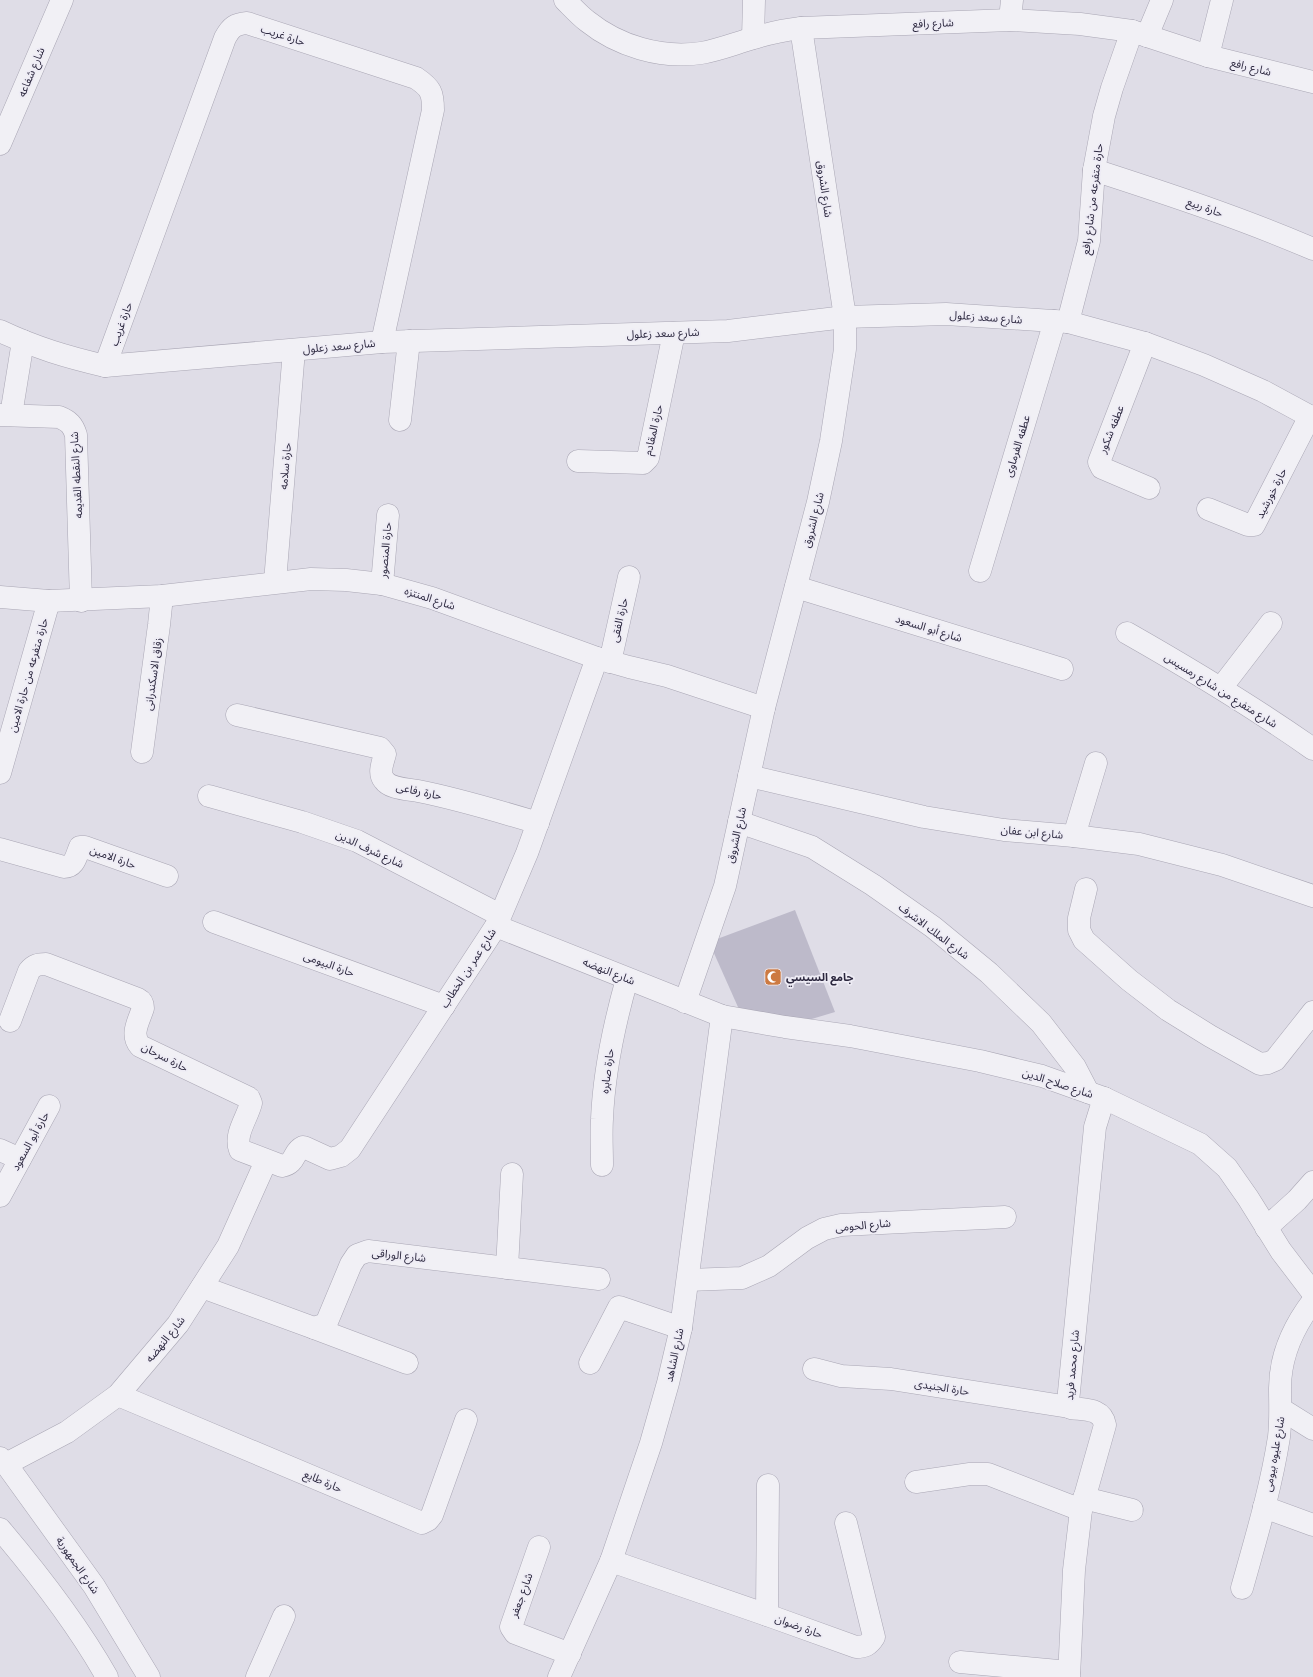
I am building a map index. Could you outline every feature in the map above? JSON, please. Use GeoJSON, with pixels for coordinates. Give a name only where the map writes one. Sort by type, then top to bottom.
{"type":"FeatureCollection","features":[{"type":"Feature","properties":{"kind":"street","name":"شارع شفاعه"},"geometry":{"type":"LineString","coordinates":[[0,144],[62,0]]}},
{"type":"Feature","properties":{"kind":"street","name":"شارع رافع"},"geometry":{"type":"LineString","coordinates":[[565,0],[586,21],[612,38],[640,49],[670,54],[700,53],[777,32],[801,28],[1011,10],[1140,34],[1208,56],[1313,82]]}},
{"type":"Feature","properties":{"kind":"street"},"geometry":{"type":"LineString","coordinates":[[753,38],[754,0]]}},
{"type":"Feature","properties":{"kind":"street","name":"حارة متفرعه من شارع رافع"},"geometry":{"type":"LineString","coordinates":[[1061,322],[1089,241],[1094,170],[1108,102],[1140,34],[1162,0]]}},
{"type":"Feature","properties":{"kind":"street"},"geometry":{"type":"LineString","coordinates":[[1208,56],[1222,0]]}},
{"type":"Feature","properties":{"kind":"street","name":"حارة غريب"},"geometry":{"type":"LineString","coordinates":[[105,366],[225,38],[231,28],[237,24],[247,23],[416,78],[427,85],[433,97],[432,110],[382,342]]}},
{"type":"Feature","properties":{"kind":"street","name":"شارع الشروق"},"geometry":{"type":"LineString","coordinates":[[685,1002],[724,886],[764,708],[818,502],[831,441],[845,349],[845,317],[801,28]]}},
{"type":"Feature","properties":{"kind":"street","name":"حارة ربيع"},"geometry":{"type":"LineString","coordinates":[[1094,170],[1183,199],[1270,231],[1313,249]]}},
{"type":"Feature","properties":{"kind":"street","name":"شارع سعد زعلول"},"geometry":{"type":"LineString","coordinates":[[0,331],[60,355],[105,366],[382,342],[728,331],[845,317],[946,314],[1061,322],[1145,343],[1204,365],[1263,391],[1311,417]]}},
{"type":"Feature","properties":{"kind":"street","name":"عطفه الفرماوى"},"geometry":{"type":"LineString","coordinates":[[980,571],[1061,322]]}},
{"type":"Feature","properties":{"kind":"street","name":"حارة المقادم"},"geometry":{"type":"LineString","coordinates":[[578,461],[643,463],[646,461],[648,458],[674,333]]}},
{"type":"Feature","properties":{"kind":"street"},"geometry":{"type":"LineString","coordinates":[[6,415],[23,341]]}},
{"type":"Feature","properties":{"kind":"street"},"geometry":{"type":"LineString","coordinates":[[400,420],[409,341]]}},
{"type":"Feature","properties":{"kind":"street","name":"عطفه شكور"},"geometry":{"type":"LineString","coordinates":[[1145,343],[1099,462],[1102,468],[1149,488]]}},
{"type":"Feature","properties":{"kind":"street","name":"حارة سلامه"},"geometry":{"type":"LineString","coordinates":[[275,582],[294,350]]}},
{"type":"Feature","properties":{"kind":"street","name":"شارع النقطه القديمه"},"geometry":{"type":"LineString","coordinates":[[6,415],[59,417],[67,420],[73,426],[76,435],[81,600]]}},
{"type":"Feature","properties":{"kind":"street","name":"حارة خورشيد"},"geometry":{"type":"LineString","coordinates":[[1208,509],[1248,525],[1254,525],[1311,417]]}},
{"type":"Feature","properties":{"kind":"street","name":"حارة المنصور"},"geometry":{"type":"LineString","coordinates":[[382,584],[388,515]]}},
{"type":"Feature","properties":{"kind":"street","name":"حارة الفقى"},"geometry":{"type":"LineString","coordinates":[[604,660],[628,577]]}},
{"type":"Feature","properties":{"kind":"street","name":"شارع المنتزه"},"geometry":{"type":"LineString","coordinates":[[0,597],[49,601],[162,596],[275,582],[318,579],[382,584],[432,598],[604,660],[667,676],[764,708]]}},
{"type":"Feature","properties":{"kind":"street","name":"شارع أبو السعود"},"geometry":{"type":"LineString","coordinates":[[796,587],[1062,669]]}},
{"type":"Feature","properties":{"kind":"street","name":"زقاق الاسكندرانى"},"geometry":{"type":"LineString","coordinates":[[142,752],[162,596]]}},
{"type":"Feature","properties":{"kind":"street","name":"حارة متفرعه من حارة الامين"},"geometry":{"type":"LineString","coordinates":[[0,773],[4,741],[49,601]]}},
{"type":"Feature","properties":{"kind":"street"},"geometry":{"type":"LineString","coordinates":[[1221,688],[1271,623]]}},
{"type":"Feature","properties":{"kind":"street","name":"شارع متفرع من شارع رمسيس"},"geometry":{"type":"LineString","coordinates":[[1127,633],[1221,688],[1261,713],[1313,749]]}},
{"type":"Feature","properties":{"kind":"street","name":"شارع عمر بن الخطاب"},"geometry":{"type":"LineString","coordinates":[[306,1148],[330,1159],[341,1156],[350,1149],[444,1006],[498,920],[527,853],[604,660]]}},
{"type":"Feature","properties":{"kind":"street","name":"حارة رفاعى"},"geometry":{"type":"LineString","coordinates":[[237,715],[380,748],[383,750],[384,754],[380,773],[384,781],[393,786],[490,808],[538,823]]}},
{"type":"Feature","properties":{"kind":"street"},"geometry":{"type":"LineString","coordinates":[[1074,836],[1096,763]]}},
{"type":"Feature","properties":{"kind":"street","name":"شارع ابن عفان"},"geometry":{"type":"LineString","coordinates":[[749,776],[924,817],[1004,830],[1074,836],[1139,844],[1222,865],[1313,896]]}},
{"type":"Feature","properties":{"kind":"street","name":"شارع شرف الدين"},"geometry":{"type":"LineString","coordinates":[[209,796],[316,826],[357,841],[498,920]]}},
{"type":"Feature","properties":{"kind":"street","name":"شارع الملك الاشرف"},"geometry":{"type":"LineString","coordinates":[[739,822],[812,848],[873,885],[933,927],[989,973],[1041,1023],[1096,1095]]}},
{"type":"Feature","properties":{"kind":"street","name":"حارة الامين"},"geometry":{"type":"LineString","coordinates":[[0,849],[64,868],[73,864],[80,847],[85,847],[167,876]]}},
{"type":"Feature","properties":{"kind":"street"},"geometry":{"type":"LineString","coordinates":[[1086,889],[1079,918],[1080,930],[1084,940],[1129,980],[1168,1010],[1260,1064],[1275,1060],[1313,1012]]}},
{"type":"Feature","properties":{"kind":"street","name":"شارع النهضه"},"geometry":{"type":"LineString","coordinates":[[498,920],[627,979],[722,1016]]}},
{"type":"Feature","properties":{"kind":"street","name":"حارة البيومى"},"geometry":{"type":"LineString","coordinates":[[214,922],[444,1006]]}},
{"type":"Feature","properties":{"kind":"street","name":"حارة سرحان"},"geometry":{"type":"LineString","coordinates":[[10,1021],[29,971],[33,966],[39,964],[46,964],[142,1001],[144,1008],[134,1032],[136,1042],[144,1048],[249,1098],[251,1103],[237,1138],[240,1150],[282,1166],[288,1165],[292,1162],[299,1149],[306,1148]]}},
{"type":"Feature","properties":{"kind":"street","name":"حارة صابره"},"geometry":{"type":"LineString","coordinates":[[602,1165],[602,1118],[606,1072],[612,1033],[627,979]]}},
{"type":"Feature","properties":{"kind":"street","name":"شارع صلاح الدين"},"geometry":{"type":"LineString","coordinates":[[722,1016],[850,1036],[972,1060],[1042,1076],[1096,1095],[1200,1144],[1227,1168],[1248,1198],[1281,1251],[1313,1293]]}},
{"type":"Feature","properties":{"kind":"street","name":"شارع الشاهد"},"geometry":{"type":"LineString","coordinates":[[559,1677],[611,1561],[651,1443],[668,1383],[681,1328],[722,1016]]}},
{"type":"Feature","properties":{"kind":"street","name":"شارع محمد فريد"},"geometry":{"type":"LineString","coordinates":[[1069,1674],[1074,1570],[1082,1504],[1104,1425],[1103,1418],[1098,1413],[1071,1408],[1068,1402],[1095,1127],[1096,1095]]}},
{"type":"Feature","properties":{"kind":"street","name":"حارة أبو السعود"},"geometry":{"type":"LineString","coordinates":[[0,1196],[49,1106]]}},
{"type":"Feature","properties":{"kind":"street"},"geometry":{"type":"LineString","coordinates":[[0,1150],[20,1159]]}},
{"type":"Feature","properties":{"kind":"street","name":"شارع النهضه"},"geometry":{"type":"LineString","coordinates":[[3,1461],[67,1432],[118,1395],[178,1324],[228,1246],[266,1161]]}},
{"type":"Feature","properties":{"kind":"street"},"geometry":{"type":"LineString","coordinates":[[507,1268],[512,1174]]}},
{"type":"Feature","properties":{"kind":"street"},"geometry":{"type":"LineString","coordinates":[[1266,1228],[1297,1200],[1313,1182]]}},
{"type":"Feature","properties":{"kind":"street","name":"شارع الحومى"},"geometry":{"type":"LineString","coordinates":[[688,1280],[742,1278],[769,1266],[807,1238],[824,1229],[841,1225],[1004,1217]]}},
{"type":"Feature","properties":{"kind":"street","name":"شارع الوراقى"},"geometry":{"type":"LineString","coordinates":[[314,1328],[326,1324],[351,1264],[358,1255],[368,1251],[599,1280]]}},
{"type":"Feature","properties":{"kind":"street"},"geometry":{"type":"LineString","coordinates":[[202,1287],[407,1363]]}},
{"type":"Feature","properties":{"kind":"street","name":"شارع عليوه بيومى"},"geometry":{"type":"LineString","coordinates":[[1242,1588],[1264,1507],[1279,1436],[1282,1360],[1296,1326],[1313,1301]]}},
{"type":"Feature","properties":{"kind":"street"},"geometry":{"type":"LineString","coordinates":[[590,1363],[619,1307],[681,1328]]}},
{"type":"Feature","properties":{"kind":"street","name":"حارة الجنيدى"},"geometry":{"type":"LineString","coordinates":[[814,1369],[841,1376],[891,1379],[1069,1406]]}},
{"type":"Feature","properties":{"kind":"street","name":"حارة طايع"},"geometry":{"type":"LineString","coordinates":[[118,1395],[422,1523],[432,1516],[466,1420]]}},
{"type":"Feature","properties":{"kind":"street"},"geometry":{"type":"LineString","coordinates":[[1281,1409],[1313,1429]]}},
{"type":"Feature","properties":{"kind":"street","name":"شارع الجمهورية"},"geometry":{"type":"LineString","coordinates":[[3,1461],[94,1586],[149,1677]]}},
{"type":"Feature","properties":{"kind":"street"},"geometry":{"type":"LineString","coordinates":[[916,1482],[970,1474],[988,1474],[1082,1504],[1132,1510]]}},
{"type":"Feature","properties":{"kind":"street"},"geometry":{"type":"LineString","coordinates":[[767,1614],[768,1485]]}},
{"type":"Feature","properties":{"kind":"street"},"geometry":{"type":"LineString","coordinates":[[1264,1507],[1313,1525]]}},
{"type":"Feature","properties":{"kind":"street","name":"حارة رضوان"},"geometry":{"type":"LineString","coordinates":[[611,1561],[767,1614],[856,1647],[864,1647],[870,1643],[874,1637],[846,1524]]}},
{"type":"Feature","properties":{"kind":"street"},"geometry":{"type":"LineString","coordinates":[[0,1529],[33,1568],[93,1653],[107,1677]]}},
{"type":"Feature","properties":{"kind":"street","name":"شارع جعفر"},"geometry":{"type":"LineString","coordinates":[[539,1547],[511,1627],[515,1633],[570,1654]]}},
{"type":"Feature","properties":{"kind":"street"},"geometry":{"type":"LineString","coordinates":[[257,1677],[284,1616]]}},
{"type":"Feature","properties":{"kind":"street"},"geometry":{"type":"LineString","coordinates":[[960,1662],[1069,1674]]}},
{"type":"Feature","properties":{"kind":"building","name":"جامع السيسي"},"geometry":{"type":"Polygon","coordinates":[[[795,910],[835,1012],[785,1027],[746,1025],[709,942],[795,910]]]}},
{"type":"Feature","properties":{"kind":"place","name":"جامع السيسي"},"geometry":{"type":"Point","coordinates":[773,977]}}]}
